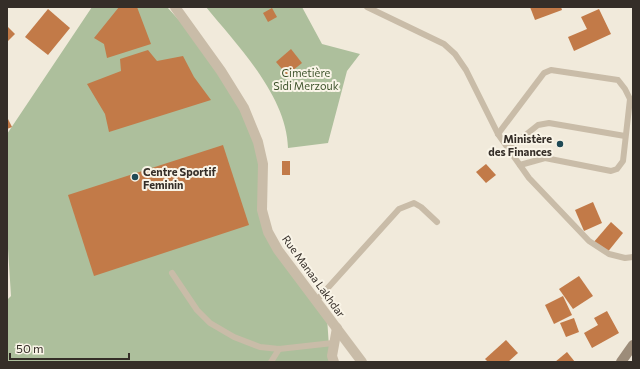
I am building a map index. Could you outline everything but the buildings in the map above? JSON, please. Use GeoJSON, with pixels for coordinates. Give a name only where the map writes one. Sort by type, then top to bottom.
{"type":"FeatureCollection","features":[{"type":"Feature","properties":{"kind":"main road"},"geometry":{"type":"LineString","coordinates":[[621,362],[633,345]]}},
{"type":"Feature","properties":{"kind":"street","name":"Rue Manaa Lakhdar"},"geometry":{"type":"LineString","coordinates":[[175,7],[221,71],[244,108],[258,142],[263,164],[262,210],[268,232],[278,250],[362,362]]}},
{"type":"Feature","properties":{"kind":"street"},"geometry":{"type":"LineString","coordinates":[[334,362],[332,356],[333,343],[337,328]]}},
{"type":"Feature","properties":{"kind":"lane"},"geometry":{"type":"LineString","coordinates":[[367,7],[444,44],[455,54],[466,70],[498,134],[529,178],[589,241],[609,254],[625,258],[633,257]]}},
{"type":"Feature","properties":{"kind":"lane"},"geometry":{"type":"LineString","coordinates":[[498,134],[544,73],[551,70],[618,80],[625,89],[630,99],[623,161],[617,169],[610,171],[545,158],[520,165]]}},
{"type":"Feature","properties":{"kind":"lane"},"geometry":{"type":"LineString","coordinates":[[508,148],[538,124],[548,123],[625,136]]}},
{"type":"Feature","properties":{"kind":"lane"},"geometry":{"type":"LineString","coordinates":[[316,301],[400,209],[414,203],[421,207],[437,222]]}},
{"type":"Feature","properties":{"kind":"lane"},"geometry":{"type":"LineString","coordinates":[[172,273],[197,310],[210,323],[247,342],[260,347],[279,350],[333,343]]}},
{"type":"Feature","properties":{"kind":"lane"},"geometry":{"type":"LineString","coordinates":[[271,362],[279,350]]}},
{"type":"Feature","properties":{"kind":"green space","name":"Centre Sportif Feminin"},"geometry":{"type":"Polygon","coordinates":[[[92,7],[167,7],[220,65],[259,138],[270,242],[327,317],[330,362],[7,362],[7,300],[11,296],[7,233],[7,134],[92,7]]]}},
{"type":"Feature","properties":{"kind":"green space","name":"Cimetière Sidi Merzouk"},"geometry":{"type":"Polygon","coordinates":[[[206,7],[302,7],[322,44],[360,54],[347,71],[328,143],[288,148],[285,129],[279,109],[270,91],[258,72],[206,7]]]}},
{"type":"Feature","properties":{"kind":"place","name":"Ministère des Finances"},"geometry":{"type":"Point","coordinates":[560,144]}},
{"type":"Feature","properties":{"kind":"place","name":"Centre Sportif Feminin"},"geometry":{"type":"Point","coordinates":[135,177]}}]}
